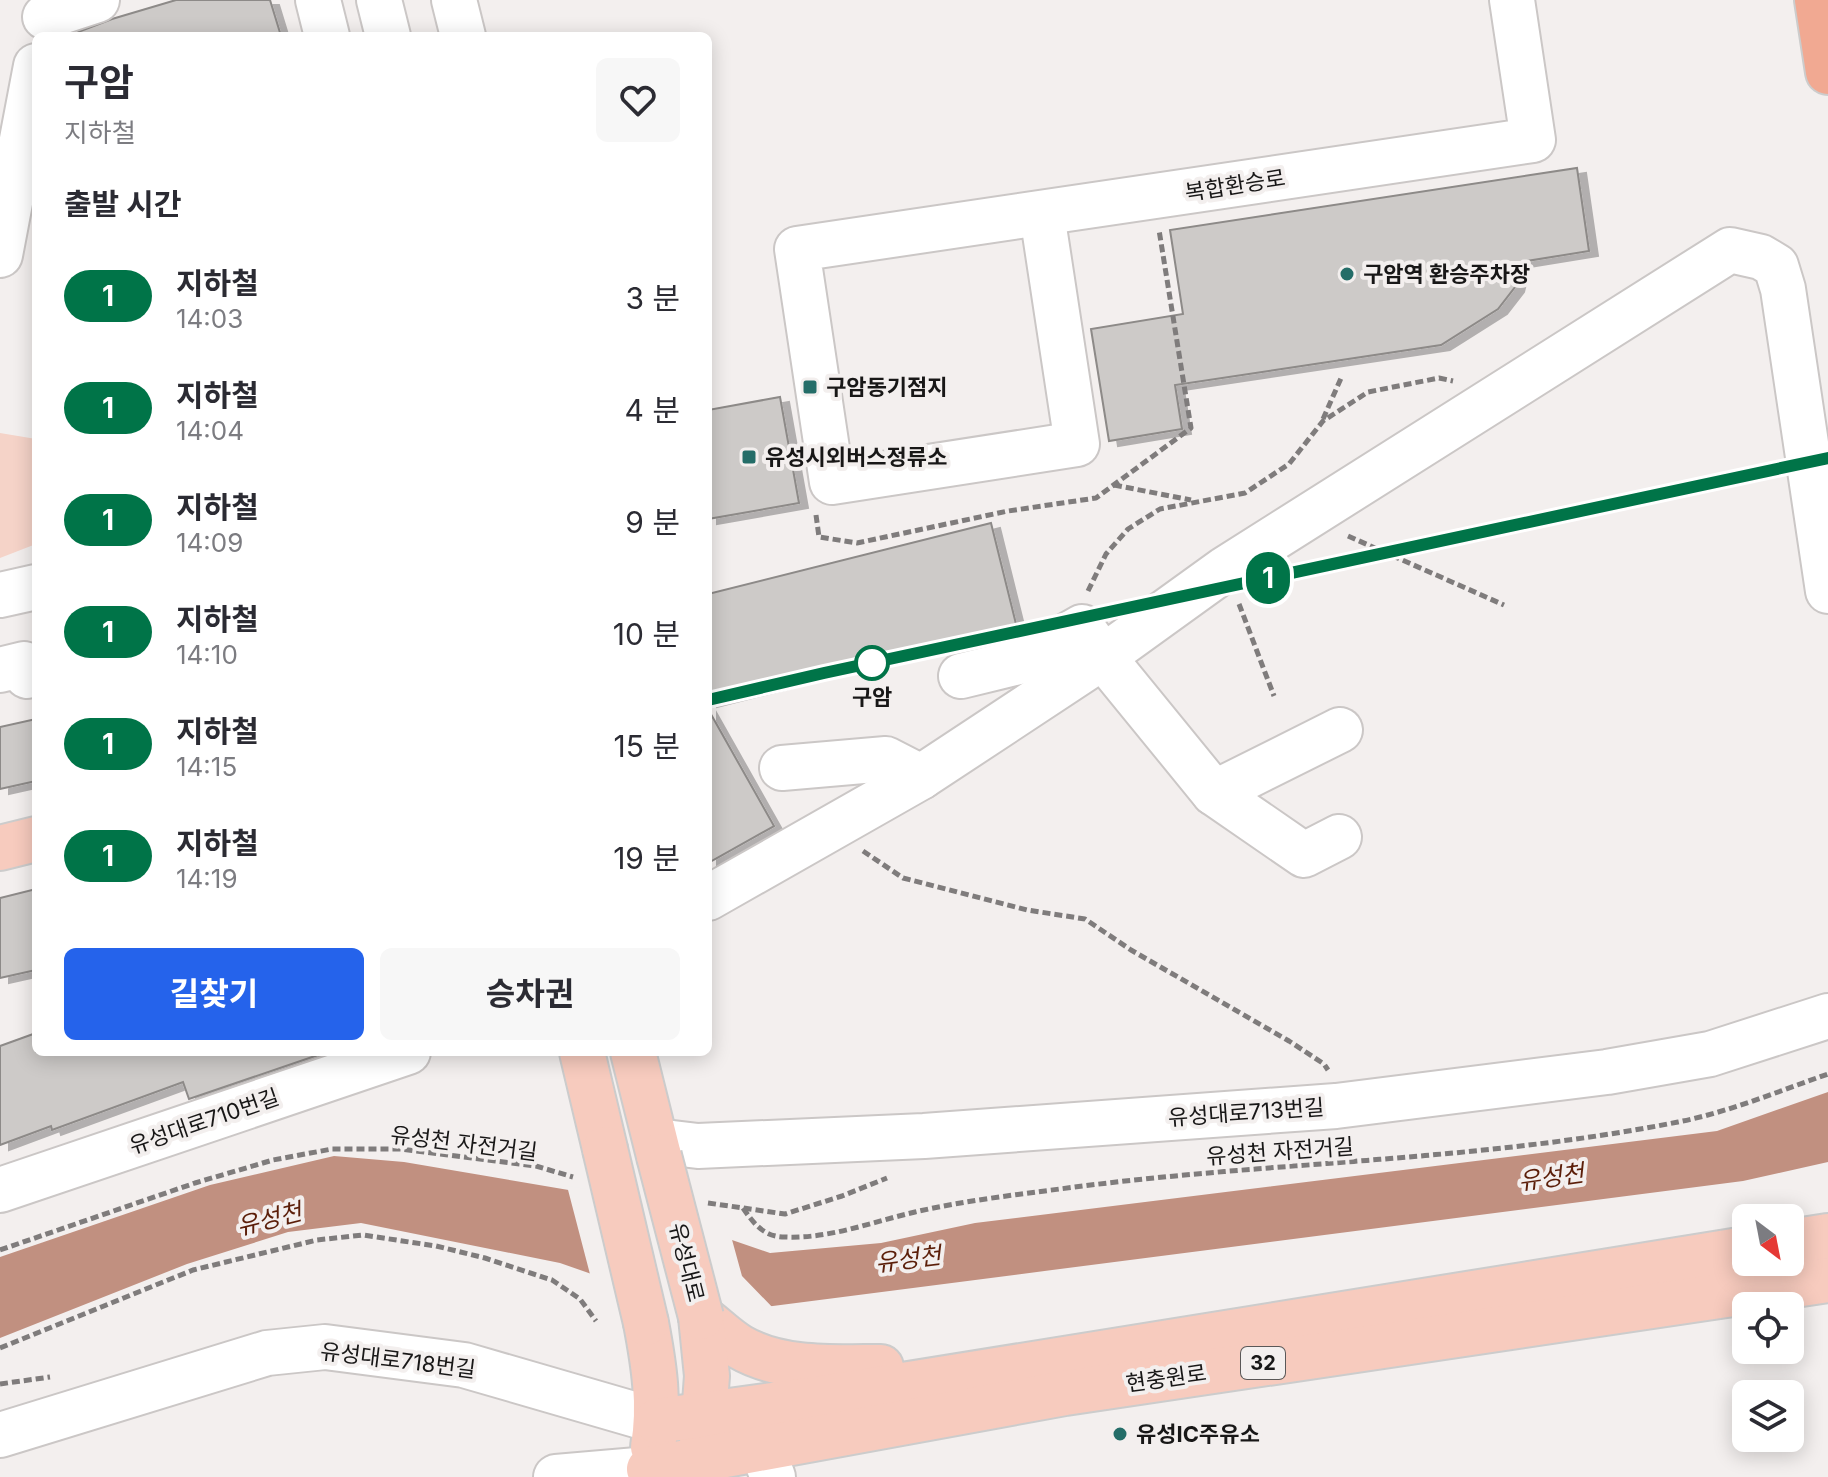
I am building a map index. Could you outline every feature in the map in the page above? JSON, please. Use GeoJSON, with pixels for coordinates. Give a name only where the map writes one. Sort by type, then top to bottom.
{"type":"FeatureCollection","features":[{"type":"Feature","properties":{"kind":"highway"},"geometry":{"type":"LineString","coordinates":[[1817,0],[1828,72]]}},
{"type":"Feature","properties":{"kind":"main road"},"geometry":{"type":"LineString","coordinates":[[0,848],[32,840]]}},
{"type":"Feature","properties":{"kind":"main road"},"geometry":{"type":"LineString","coordinates":[[582,1056],[591,1163],[646,1323],[656,1379],[657,1421],[648,1473]]}},
{"type":"Feature","properties":{"kind":"main road","name":"유성대로"},"geometry":{"type":"LineString","coordinates":[[634,1056],[701,1317],[707,1376],[699,1469]]}},
{"type":"Feature","properties":{"kind":"main road"},"geometry":{"type":"LineString","coordinates":[[1804,1240],[1828,1236]]}},
{"type":"Feature","properties":{"kind":"main road","name":"현충원로"},"geometry":{"type":"LineString","coordinates":[[1060,1360],[1732,1251]]}},
{"type":"Feature","properties":{"kind":"main road","name":"현충원로"},"geometry":{"type":"LineString","coordinates":[[648,1473],[768,1463],[832,1434],[1065,1393],[1828,1280]]}},
{"type":"Feature","properties":{"kind":"main road"},"geometry":{"type":"LineString","coordinates":[[701,1317],[741,1348],[778,1361],[827,1367],[1060,1360]]}},
{"type":"Feature","properties":{"kind":"main road"},"geometry":{"type":"LineString","coordinates":[[657,1421],[1060,1360]]}},
{"type":"Feature","properties":{"kind":"street"},"geometry":{"type":"LineString","coordinates":[[45,18],[97,0]]}},
{"type":"Feature","properties":{"kind":"street"},"geometry":{"type":"LineString","coordinates":[[318,0],[326,32]]}},
{"type":"Feature","properties":{"kind":"street"},"geometry":{"type":"LineString","coordinates":[[379,0],[387,32]]}},
{"type":"Feature","properties":{"kind":"street"},"geometry":{"type":"LineString","coordinates":[[454,0],[462,32]]}},
{"type":"Feature","properties":{"kind":"street","name":"복합환승로"},"geometry":{"type":"LineString","coordinates":[[1042,214],[1077,444],[832,482],[797,249],[1533,140],[1512,0]]}},
{"type":"Feature","properties":{"kind":"street"},"geometry":{"type":"LineString","coordinates":[[0,255],[32,87]]}},
{"type":"Feature","properties":{"kind":"street"},"geometry":{"type":"LineString","coordinates":[[712,896],[921,777],[1103,657],[1225,569],[1730,250],[1761,257],[1776,266],[1783,289],[1828,591]]}},
{"type":"Feature","properties":{"kind":"street"},"geometry":{"type":"LineString","coordinates":[[0,595],[32,588]]}},
{"type":"Feature","properties":{"kind":"street"},"geometry":{"type":"LineString","coordinates":[[961,676],[1023,661],[1082,627],[1214,793],[1304,855],[1339,837]]}},
{"type":"Feature","properties":{"kind":"street"},"geometry":{"type":"LineString","coordinates":[[1214,793],[1340,730]]}},
{"type":"Feature","properties":{"kind":"street"},"geometry":{"type":"LineString","coordinates":[[782,768],[886,759],[921,777]]}},
{"type":"Feature","properties":{"kind":"street","name":"유성대로713번길"},"geometry":{"type":"LineString","coordinates":[[658,1149],[924,1136],[1336,1106],[1607,1072],[1710,1054],[1828,1016]]}},
{"type":"Feature","properties":{"kind":"street","name":"유성대로710번길"},"geometry":{"type":"LineString","coordinates":[[0,1190],[396,1056]]}},
{"type":"Feature","properties":{"kind":"street","name":"유성대로718번길"},"geometry":{"type":"LineString","coordinates":[[0,1435],[267,1353],[325,1347],[464,1365],[657,1421]]}},
{"type":"Feature","properties":{"kind":"street"},"geometry":{"type":"LineString","coordinates":[[556,1477],[648,1473]]}},
{"type":"Feature","properties":{"kind":"path"},"geometry":{"type":"LineString","coordinates":[[1086,596],[1106,554],[1128,529],[1160,509],[1245,493],[1289,464],[1323,421],[1342,376]]}},
{"type":"Feature","properties":{"kind":"path"},"geometry":{"type":"LineString","coordinates":[[1323,421],[1368,392],[1439,378],[1480,387],[1499,396]]}},
{"type":"Feature","properties":{"kind":"path"},"geometry":{"type":"LineString","coordinates":[[1114,485],[1195,501]]}},
{"type":"Feature","properties":{"kind":"path"},"geometry":{"type":"LineString","coordinates":[[1306,518],[1504,605]]}},
{"type":"Feature","properties":{"kind":"path"},"geometry":{"type":"LineString","coordinates":[[1225,569],[1274,696]]}},
{"type":"Feature","properties":{"kind":"path"},"geometry":{"type":"LineString","coordinates":[[837,825],[865,852],[903,878],[1027,910],[1085,919],[1131,950],[1324,1064],[1332,1076],[1336,1106]]}},
{"type":"Feature","properties":{"kind":"path","name":"유성천 자전거길"},"geometry":{"type":"LineString","coordinates":[[743,1208],[758,1230],[780,1238],[806,1237],[918,1211],[1081,1186],[1208,1172],[1471,1153],[1680,1122],[1738,1106],[1828,1074]]}},
{"type":"Feature","properties":{"kind":"path"},"geometry":{"type":"LineString","coordinates":[[697,1201],[785,1214],[842,1196],[890,1176],[924,1136]]}},
{"type":"Feature","properties":{"kind":"path","name":"유성천 자전거길"},"geometry":{"type":"LineString","coordinates":[[0,1250],[195,1183],[273,1160],[332,1149],[401,1149],[536,1166],[591,1163]]}},
{"type":"Feature","properties":{"kind":"path"},"geometry":{"type":"LineString","coordinates":[[0,1348],[193,1270],[317,1240],[363,1235],[436,1246],[552,1280],[580,1299],[596,1321]]}},
{"type":"Feature","properties":{"kind":"shaded area"},"geometry":{"type":"Polygon","coordinates":[[[0,433],[32,438],[32,546],[0,558],[0,433]]]}},
{"type":"Feature","properties":{"kind":"water","name":"유성천"},"geometry":{"type":"Polygon","coordinates":[[[1828,1092],[1828,1162],[1743,1181],[765,1307],[646,1293],[560,1263],[361,1223],[288,1232],[187,1264],[0,1338],[0,1257],[210,1185],[334,1156],[404,1162],[604,1196],[770,1253],[881,1243],[975,1223],[1717,1131],[1828,1092]]]}},
{"type":"Feature","properties":{"kind":"pier"},"geometry":{"type":"Polygon","coordinates":[[[567,1186],[606,1192],[731,1236],[742,1276],[775,1310],[646,1297],[591,1278],[567,1186]]]}},
{"type":"Feature","properties":{"kind":"building"},"geometry":{"type":"Polygon","coordinates":[[[176,0],[270,0],[280,32],[78,32],[176,0]]]}},
{"type":"Feature","properties":{"kind":"building","name":"구암역 환승주차장"},"geometry":{"type":"Polygon","coordinates":[[[1577,168],[1589,251],[1521,262],[1515,287],[1498,309],[1441,345],[1175,385],[1182,429],[1109,441],[1091,329],[1183,314],[1170,230],[1577,168]]]}},
{"type":"Feature","properties":{"kind":"building","name":"유성시외버스정류소"},"geometry":{"type":"Polygon","coordinates":[[[780,397],[799,503],[712,518],[712,409],[780,397]]]}},
{"type":"Feature","properties":{"kind":"building","name":"구암"},"geometry":{"type":"Polygon","coordinates":[[[991,523],[1016,624],[712,701],[712,593],[991,523]]]}},
{"type":"Feature","properties":{"kind":"building"},"geometry":{"type":"Polygon","coordinates":[[[712,716],[774,826],[712,861],[712,716]]]}},
{"type":"Feature","properties":{"kind":"building"},"geometry":{"type":"Polygon","coordinates":[[[32,720],[32,782],[0,789],[0,727],[32,720]]]}},
{"type":"Feature","properties":{"kind":"building"},"geometry":{"type":"Polygon","coordinates":[[[32,890],[32,971],[0,978],[0,898],[32,890]]]}},
{"type":"Feature","properties":{"kind":"building"},"geometry":{"type":"Polygon","coordinates":[[[32,1034],[32,1056],[315,1056],[189,1099],[183,1082],[52,1130],[51,1126],[0,1145],[0,1046],[32,1034]]]}},
{"type":"Feature","properties":{"kind":"metro line","name":"1"},"geometry":{"type":"LineString","coordinates":[[712,699],[1828,458]]}},
{"type":"Feature","properties":{"kind":"place","name":"구암역 환승주차장"},"geometry":{"type":"Point","coordinates":[1347,274]}},
{"type":"Feature","properties":{"kind":"place","name":"구암동기점지"},"geometry":{"type":"Point","coordinates":[810,387]}},
{"type":"Feature","properties":{"kind":"place","name":"유성시외버스정류소"},"geometry":{"type":"Point","coordinates":[749,457]}},
{"type":"Feature","properties":{"kind":"place","name":"구암"},"geometry":{"type":"Point","coordinates":[872,663]}},
{"type":"Feature","properties":{"kind":"place","name":"유성IC주유소"},"geometry":{"type":"Point","coordinates":[1120,1434]}}]}
